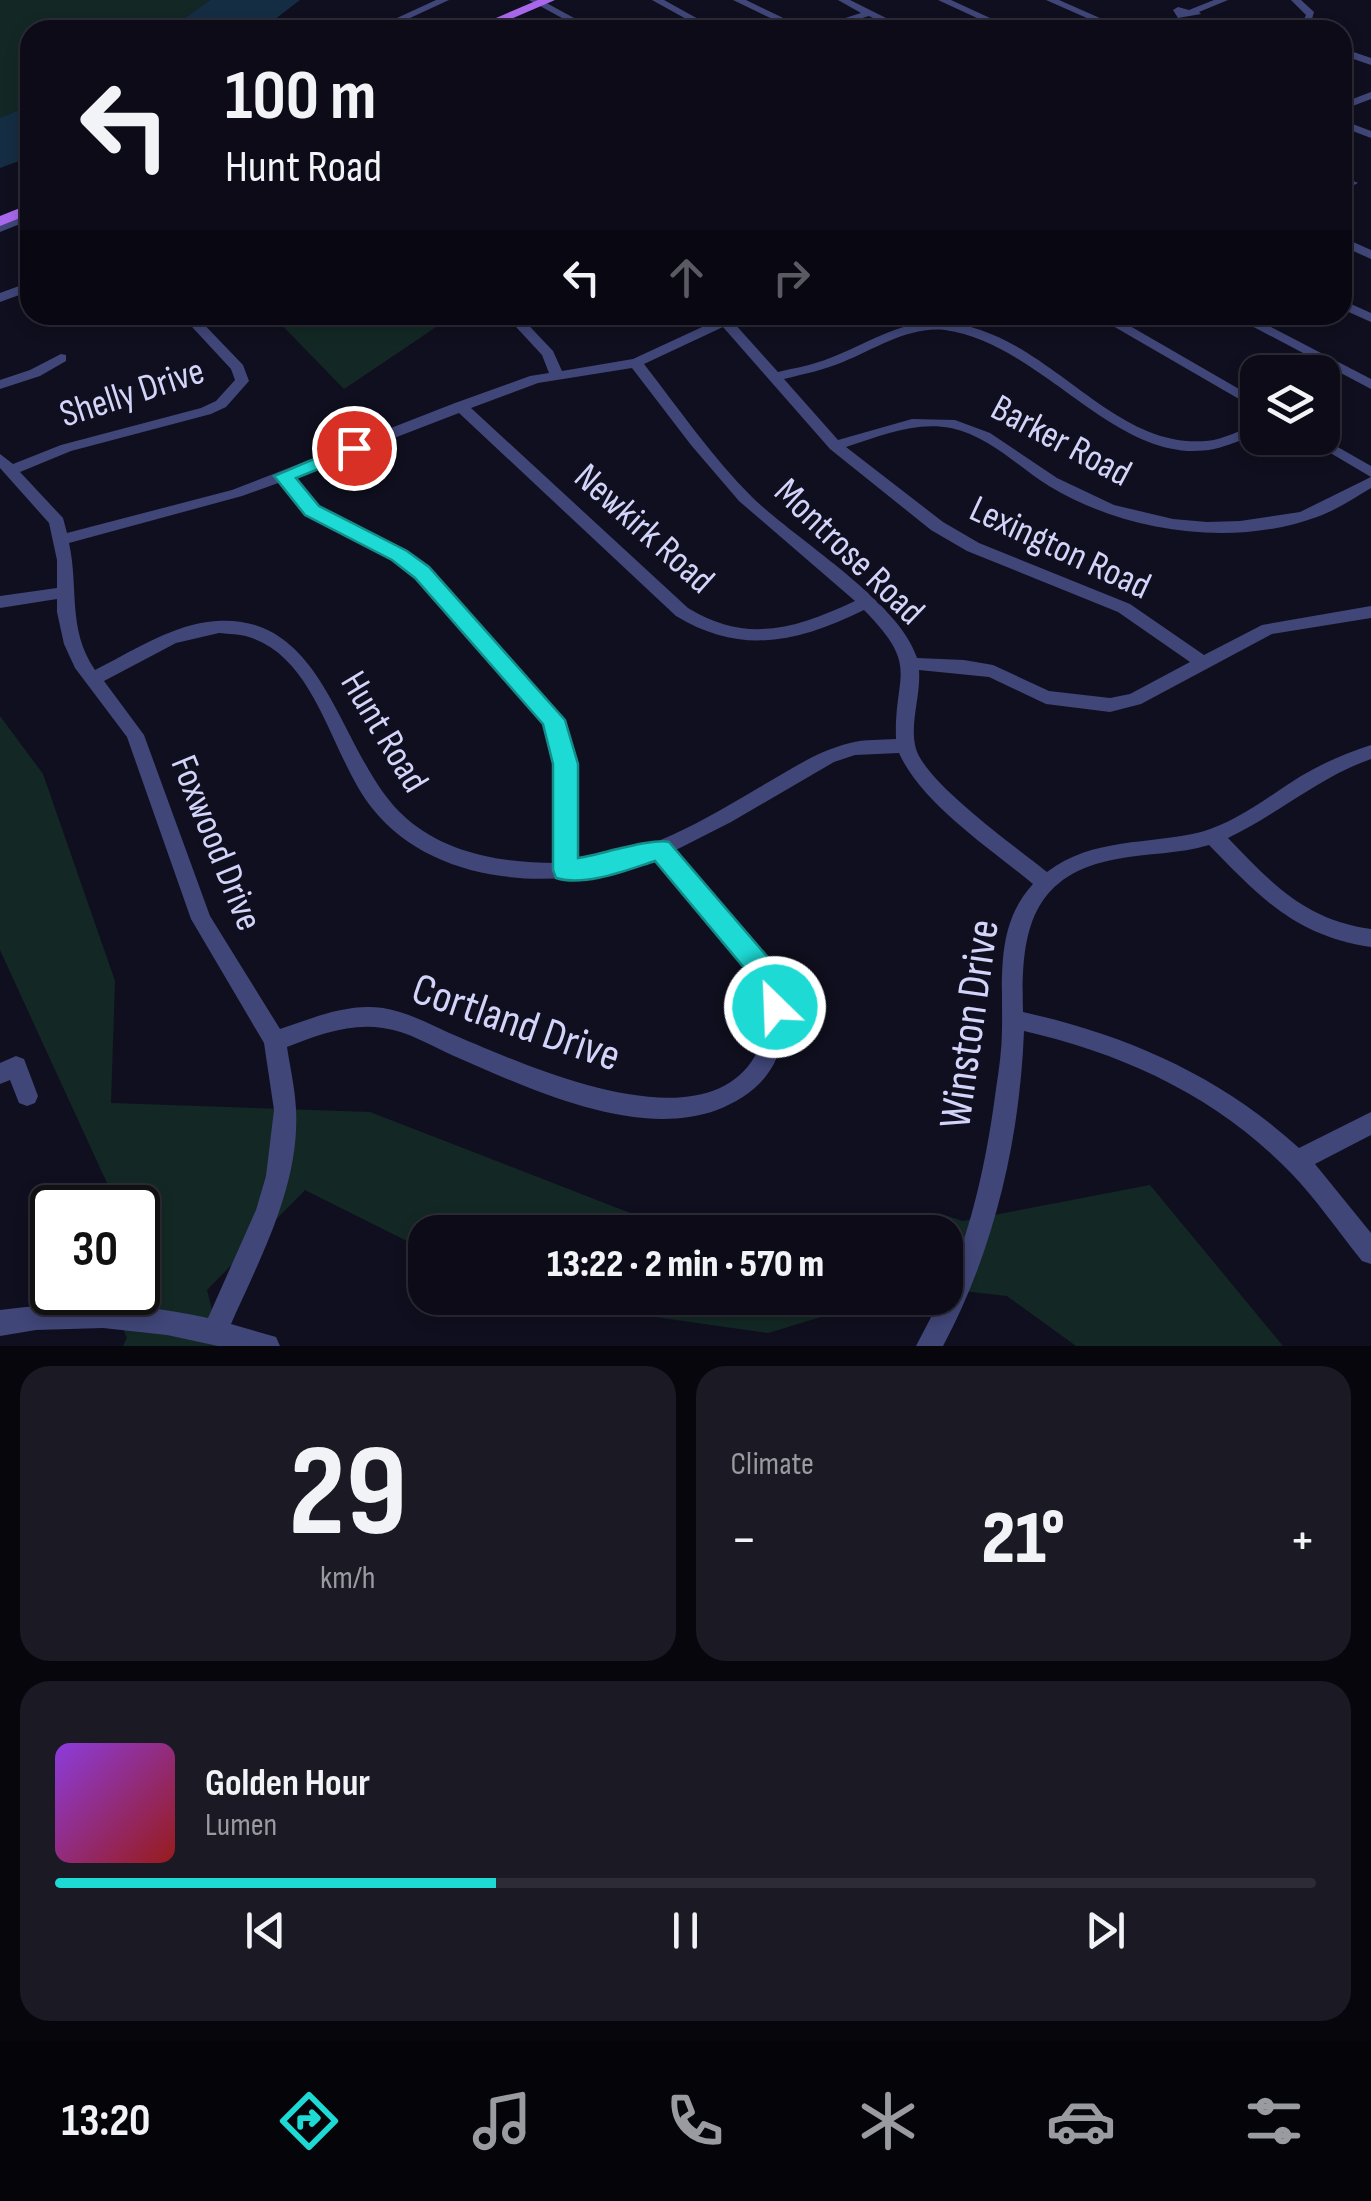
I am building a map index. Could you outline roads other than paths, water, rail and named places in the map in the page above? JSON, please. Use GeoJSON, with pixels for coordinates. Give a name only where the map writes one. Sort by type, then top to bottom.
{"type":"FeatureCollection","features":[{"type":"Feature","properties":{"kind":"main road"},"geometry":{"type":"LineString","coordinates":[[497,20],[542,1]]}},
{"type":"Feature","properties":{"kind":"street"},"geometry":{"type":"LineString","coordinates":[[399,20],[444,0]]}},
{"type":"Feature","properties":{"kind":"street"},"geometry":{"type":"LineString","coordinates":[[657,0],[694,20]]}},
{"type":"Feature","properties":{"kind":"street"},"geometry":{"type":"LineString","coordinates":[[738,0],[781,20]]}},
{"type":"Feature","properties":{"kind":"street"},"geometry":{"type":"LineString","coordinates":[[843,0],[884,20]]}},
{"type":"Feature","properties":{"kind":"street"},"geometry":{"type":"LineString","coordinates":[[943,0],[988,20]]}},
{"type":"Feature","properties":{"kind":"street"},"geometry":{"type":"LineString","coordinates":[[1193,11],[1223,0]]}},
{"type":"Feature","properties":{"kind":"street"},"geometry":{"type":"LineString","coordinates":[[1296,0],[1310,14],[1309,20]]}},
{"type":"Feature","properties":{"kind":"street"},"geometry":{"type":"LineString","coordinates":[[542,1],[573,20]]}},
{"type":"Feature","properties":{"kind":"street"},"geometry":{"type":"LineString","coordinates":[[1060,1],[1101,20]]}},
{"type":"Feature","properties":{"kind":"street"},"geometry":{"type":"LineString","coordinates":[[847,20],[870,13]]}},
{"type":"Feature","properties":{"kind":"street","name":"Shelly Drive"},"geometry":{"type":"LineString","coordinates":[[6,464],[206,410],[237,391],[242,381],[238,368],[197,325]]}},
{"type":"Feature","properties":{"kind":"street"},"geometry":{"type":"LineString","coordinates":[[522,325],[548,354],[556,374]]}},
{"type":"Feature","properties":{"kind":"street"},"geometry":{"type":"LineString","coordinates":[[62,540],[157,517],[284,476],[460,406],[556,374],[636,363],[717,325]]}},
{"type":"Feature","properties":{"kind":"street","name":"Lexington Road"},"geometry":{"type":"LineString","coordinates":[[737,325],[835,446],[937,526],[973,547],[1124,608],[1202,662]]}},
{"type":"Feature","properties":{"kind":"street"},"geometry":{"type":"LineString","coordinates":[[1118,325],[1240,396]]}},
{"type":"Feature","properties":{"kind":"street"},"geometry":{"type":"LineString","coordinates":[[1257,325],[1371,385]]}},
{"type":"Feature","properties":{"kind":"street"},"geometry":{"type":"LineString","coordinates":[[776,377],[834,361],[907,330],[942,326],[982,332],[999,339],[1072,385],[1116,423],[1146,438],[1209,446],[1240,435]]}},
{"type":"Feature","properties":{"kind":"street"},"geometry":{"type":"LineString","coordinates":[[0,385],[60,358]]}},
{"type":"Feature","properties":{"kind":"street","name":"Montrose Road"},"geometry":{"type":"LineString","coordinates":[[636,363],[720,472],[768,520],[865,603],[902,642],[912,664],[906,746]]}},
{"type":"Feature","properties":{"kind":"street","name":"Newkirk Road"},"geometry":{"type":"LineString","coordinates":[[460,406],[682,612],[701,625],[774,637],[816,628],[865,603]]}},
{"type":"Feature","properties":{"kind":"street","name":"Barker Road"},"geometry":{"type":"LineString","coordinates":[[835,446],[904,425],[957,425],[991,436],[1050,480],[1109,508],[1203,524],[1266,523],[1301,517],[1371,482]]}},
{"type":"Feature","properties":{"kind":"street"},"geometry":{"type":"LineString","coordinates":[[1340,454],[1371,472]]}},
{"type":"Feature","properties":{"kind":"street","name":"Foxwood Drive"},"geometry":{"type":"LineString","coordinates":[[6,464],[51,513],[62,540],[64,592],[73,644],[135,735],[200,919],[274,1041],[285,1110],[278,1176],[268,1212],[215,1332]]}},
{"type":"Feature","properties":{"kind":"street"},"geometry":{"type":"LineString","coordinates":[[284,476],[312,510],[400,556],[422,572],[554,720],[566,764],[566,870]]}},
{"type":"Feature","properties":{"kind":"street"},"geometry":{"type":"LineString","coordinates":[[0,602],[64,592]]}},
{"type":"Feature","properties":{"kind":"street"},"geometry":{"type":"LineString","coordinates":[[912,664],[993,671],[1046,696],[1098,706],[1136,699],[1268,629],[1371,612]]}},
{"type":"Feature","properties":{"kind":"street","name":"Hunt Road"},"geometry":{"type":"LineString","coordinates":[[94,679],[205,629],[220,626],[270,638],[304,668],[376,800],[398,823],[454,855],[512,868],[566,870],[616,863],[660,849],[826,757],[855,748],[906,746]]}},
{"type":"Feature","properties":{"kind":"street"},"geometry":{"type":"LineString","coordinates":[[906,746],[920,775],[1046,884]]}},
{"type":"Feature","properties":{"kind":"street","name":"Winston Drive"},"geometry":{"type":"LineString","coordinates":[[928,1346],[952,1309],[976,1241],[1005,1104],[1015,939],[1024,912],[1046,884],[1087,858],[1213,836],[1234,828],[1342,760],[1371,752]]}},
{"type":"Feature","properties":{"kind":"street"},"geometry":{"type":"LineString","coordinates":[[1213,836],[1287,910],[1334,931],[1371,938]]}},
{"type":"Feature","properties":{"kind":"street","name":"Cortland Drive"},"geometry":{"type":"LineString","coordinates":[[274,1041],[342,1019],[388,1018],[573,1093],[654,1108],[692,1109],[726,1098],[746,1085],[765,1062],[776,1024],[772,994],[761,969],[660,849]]}},
{"type":"Feature","properties":{"kind":"street"},"geometry":{"type":"LineString","coordinates":[[1012,1019],[1084,1034],[1172,1068],[1208,1090],[1296,1162],[1371,1252]]}},
{"type":"Feature","properties":{"kind":"street"},"geometry":{"type":"LineString","coordinates":[[0,1074],[16,1066],[27,1096]]}},
{"type":"Feature","properties":{"kind":"street"},"geometry":{"type":"LineString","coordinates":[[1296,1162],[1371,1122]]}},
{"type":"Feature","properties":{"kind":"street"},"geometry":{"type":"LineString","coordinates":[[0,1323],[85,1313],[143,1316],[268,1346]]}},
{"type":"Feature","properties":{"kind":"water"},"geometry":{"type":"Polygon","coordinates":[[[210,0],[300,0],[274,20],[182,20],[210,0]]]}},
{"type":"Feature","properties":{"kind":"water"},"geometry":{"type":"Polygon","coordinates":[[[20,109],[20,161],[0,168],[0,118],[20,109]]]}}]}
